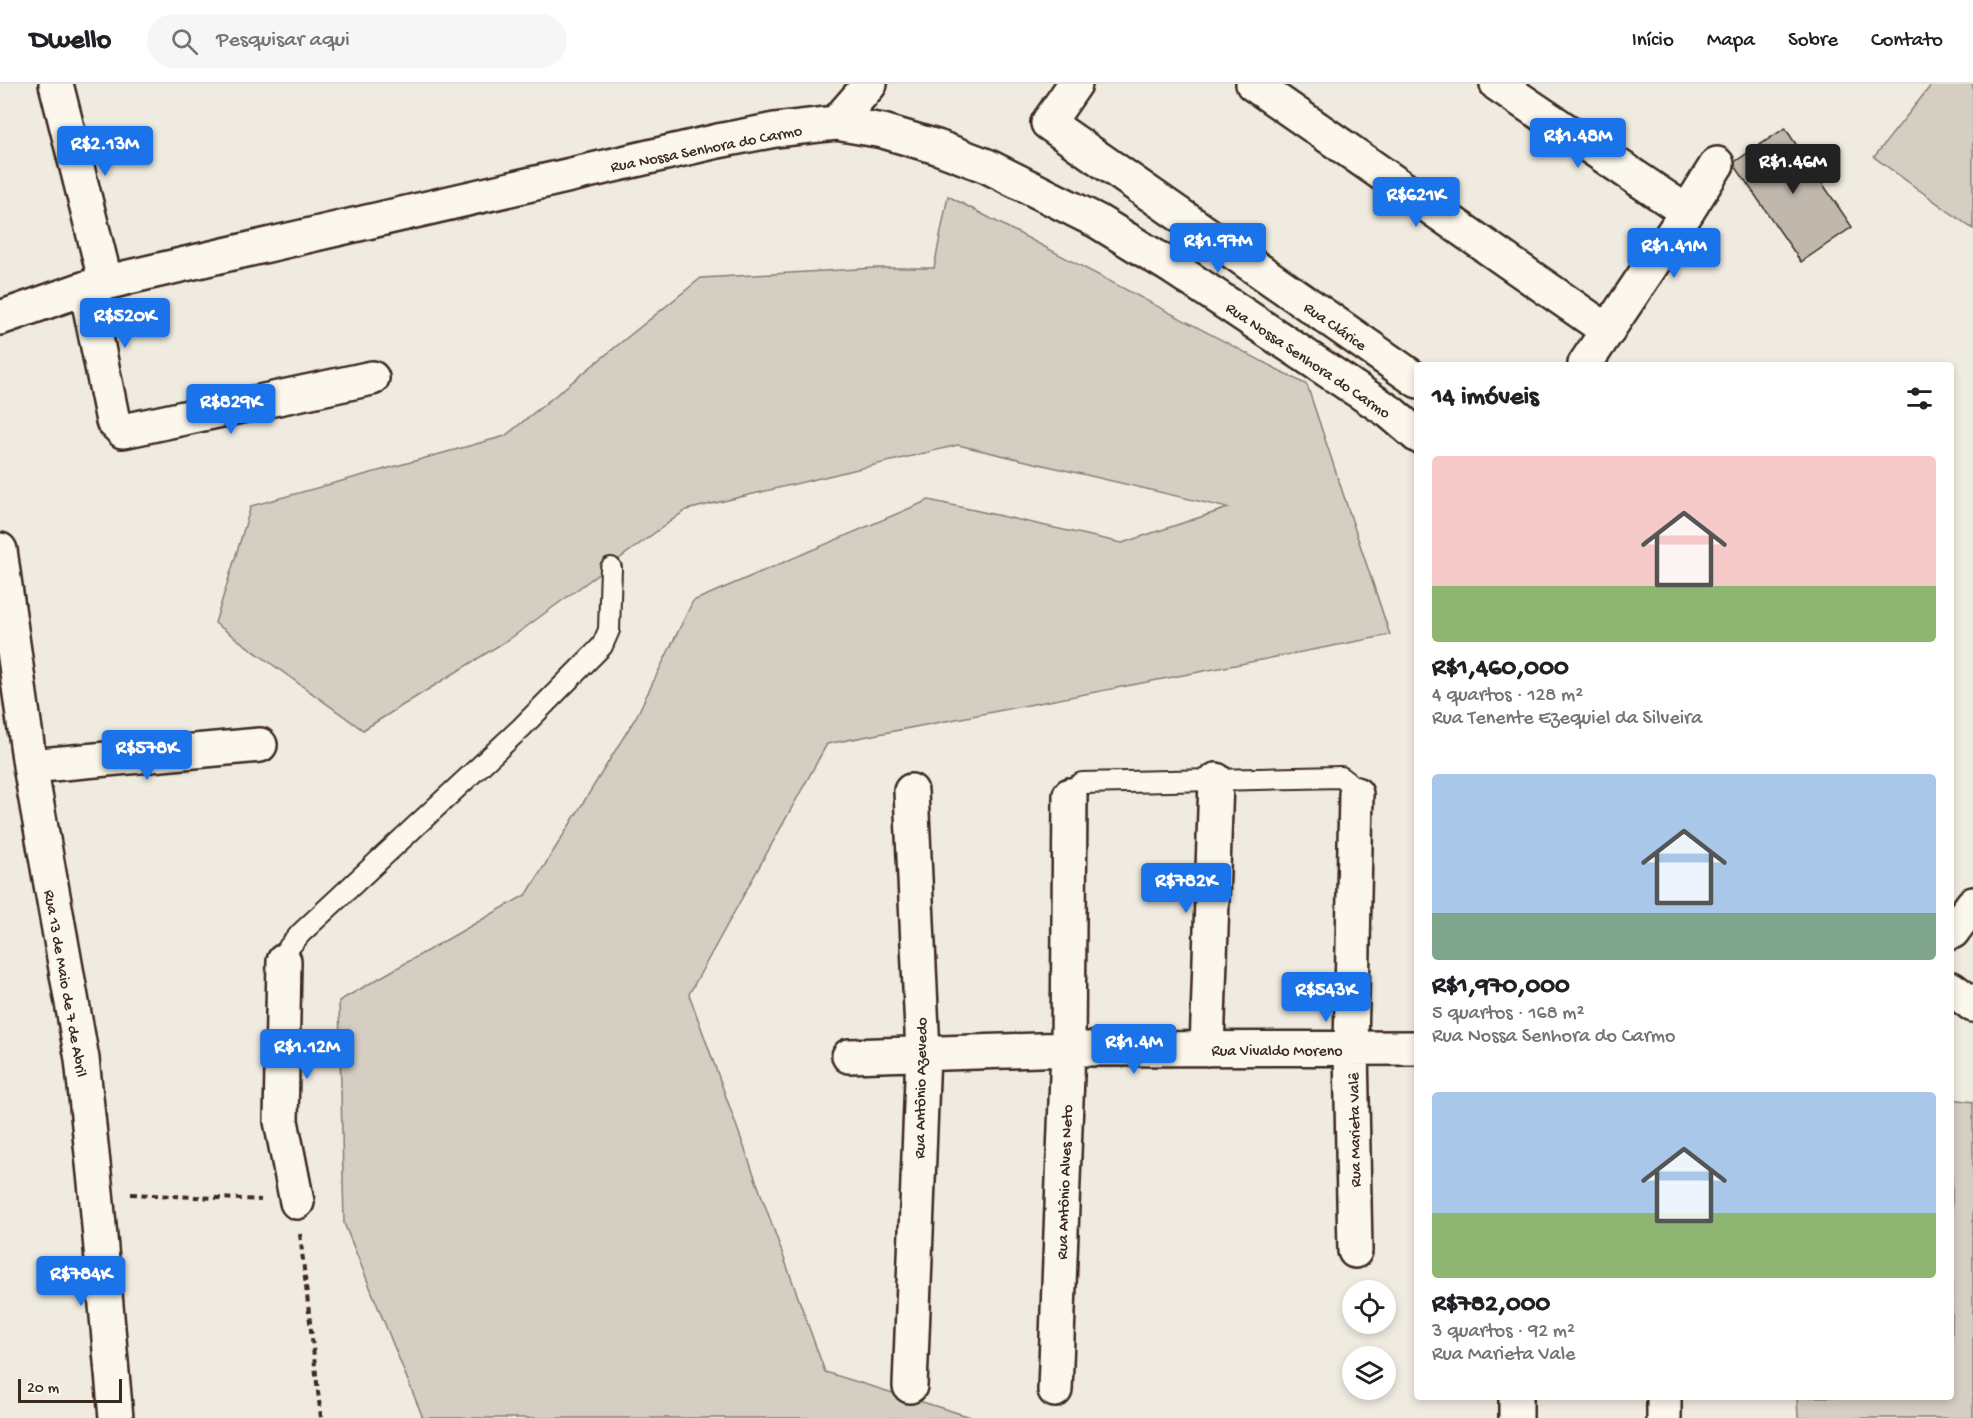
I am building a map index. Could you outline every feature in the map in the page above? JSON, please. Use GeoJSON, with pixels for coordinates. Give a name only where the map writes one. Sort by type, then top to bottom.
{"type":"FeatureCollection","features":[{"type":"Feature","properties":{"kind":"street"},"geometry":{"type":"LineString","coordinates":[[56,84],[96,285],[113,421],[123,431],[133,431],[372,378]]}},
{"type":"Feature","properties":{"kind":"street"},"geometry":{"type":"LineString","coordinates":[[836,123],[870,84]]}},
{"type":"Feature","properties":{"kind":"street","name":"Rua Clárice"},"geometry":{"type":"LineString","coordinates":[[1075,84],[1048,123],[1414,378]]}},
{"type":"Feature","properties":{"kind":"street"},"geometry":{"type":"LineString","coordinates":[[1253,84],[1608,331]]}},
{"type":"Feature","properties":{"kind":"street"},"geometry":{"type":"LineString","coordinates":[[1497,84],[1687,212]]}},
{"type":"Feature","properties":{"kind":"street","name":"Rua Nossa Senhora do Carmo"},"geometry":{"type":"LineString","coordinates":[[0,318],[96,285],[718,141],[775,130],[836,123],[883,131],[987,166],[1097,221],[1182,273],[1324,367],[1390,412],[1414,433]]}},
{"type":"Feature","properties":{"kind":"street"},"geometry":{"type":"LineString","coordinates":[[1587,362],[1717,164]]}},
{"type":"Feature","properties":{"kind":"street","name":"Rua 13 de Maio de 7 de Abril"},"geometry":{"type":"LineString","coordinates":[[0,550],[30,766],[82,1059],[116,1418]]}},
{"type":"Feature","properties":{"kind":"street"},"geometry":{"type":"LineString","coordinates":[[30,766],[260,746]]}},
{"type":"Feature","properties":{"kind":"street"},"geometry":{"type":"LineString","coordinates":[[1207,1049],[1216,780]]}},
{"type":"Feature","properties":{"kind":"street","name":"Rua Antônio Azevedo"},"geometry":{"type":"LineString","coordinates":[[910,1386],[922,1053],[911,790]]}},
{"type":"Feature","properties":{"kind":"street","name":"Rua Marieta Valê"},"geometry":{"type":"LineString","coordinates":[[1355,1251],[1351,1049],[1356,794]]}},
{"type":"Feature","properties":{"kind":"street","name":"Rua Antônio Alves Neto"},"geometry":{"type":"LineString","coordinates":[[1055,1390],[1068,1049],[1070,795]]}},
{"type":"Feature","properties":{"kind":"street"},"geometry":{"type":"LineString","coordinates":[[1954,929],[1973,904]]}},
{"type":"Feature","properties":{"kind":"street"},"geometry":{"type":"LineString","coordinates":[[284,961],[281,1121],[297,1202]]}},
{"type":"Feature","properties":{"kind":"street"},"geometry":{"type":"LineString","coordinates":[[1954,990],[1973,1005]]}},
{"type":"Feature","properties":{"kind":"street","name":"Rua Vivaldo Moreno"},"geometry":{"type":"LineString","coordinates":[[849,1056],[1068,1049],[1414,1048]]}},
{"type":"Feature","properties":{"kind":"street"},"geometry":{"type":"LineString","coordinates":[[1516,1400],[1516,1418]]}},
{"type":"Feature","properties":{"kind":"street"},"geometry":{"type":"LineString","coordinates":[[1664,1400],[1664,1418]]}},
{"type":"Feature","properties":{"kind":"lane"},"geometry":{"type":"LineString","coordinates":[[284,961],[289,947],[301,933],[521,728],[602,646],[609,630],[611,568]]}},
{"type":"Feature","properties":{"kind":"lane"},"geometry":{"type":"LineString","coordinates":[[1070,795],[1074,788],[1082,783],[1341,777],[1354,787],[1356,794]]}},
{"type":"Feature","properties":{"kind":"path"},"geometry":{"type":"LineString","coordinates":[[96,1192],[297,1202],[321,1418]]}},
{"type":"Feature","properties":{"kind":"shaded area"},"geometry":{"type":"Polygon","coordinates":[[[1932,84],[1973,84],[1973,229],[1874,157],[1932,84]]]}},
{"type":"Feature","properties":{"kind":"shaded area"},"geometry":{"type":"Polygon","coordinates":[[[948,196],[1307,385],[1390,635],[827,744],[689,994],[825,1372],[974,1418],[423,1418],[344,1223],[339,1001],[527,894],[636,717],[693,601],[929,500],[1122,543],[1228,508],[958,445],[686,510],[511,638],[363,730],[215,623],[251,506],[505,436],[701,278],[875,268],[934,268],[948,196]]]}},
{"type":"Feature","properties":{"kind":"shaded area"},"geometry":{"type":"Polygon","coordinates":[[[1954,1099],[1973,1102],[1973,1418],[1798,1418],[1797,1400],[1954,1400],[1954,1099]]]}},
{"type":"Feature","properties":{"kind":"building"},"geometry":{"type":"Polygon","coordinates":[[[1785,128],[1852,227],[1801,262],[1733,163],[1785,128]]]}}]}
